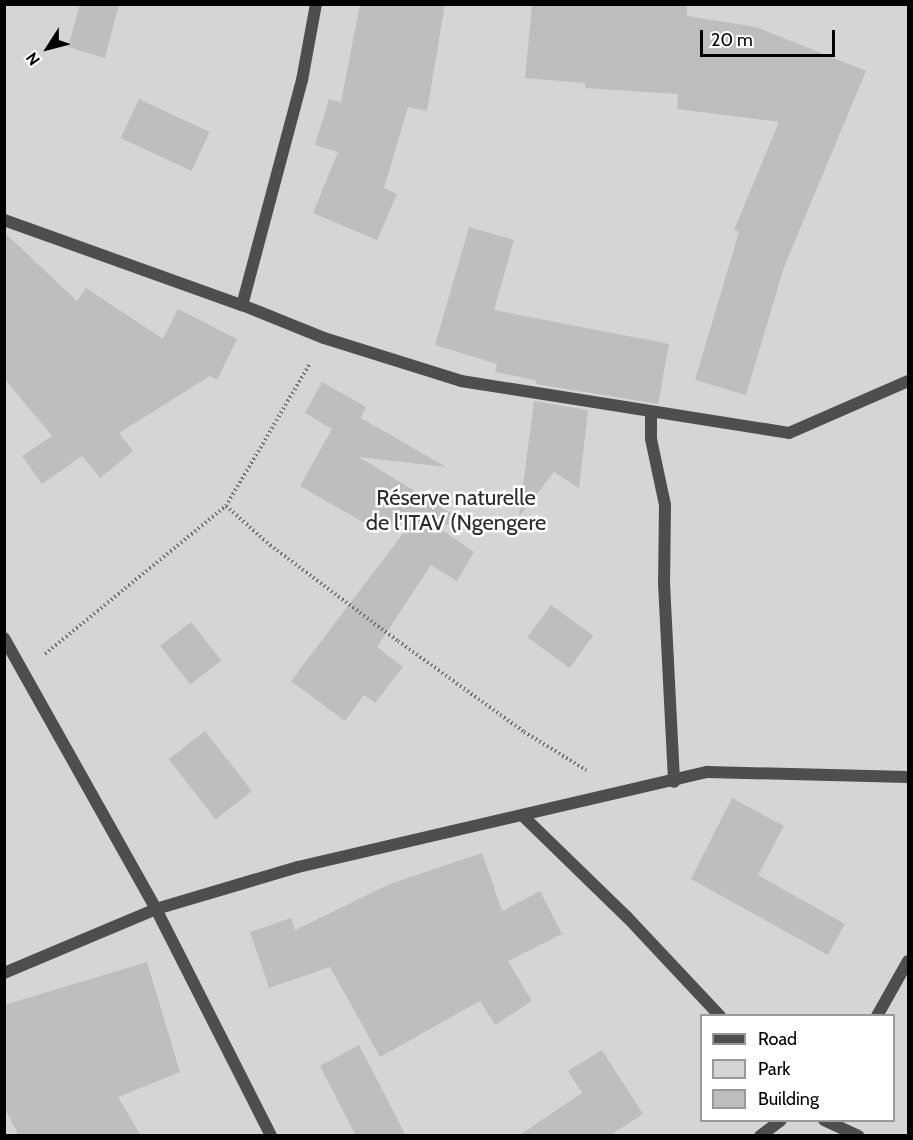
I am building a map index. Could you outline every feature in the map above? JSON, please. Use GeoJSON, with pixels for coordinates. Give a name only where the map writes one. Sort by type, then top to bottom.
{"type":"FeatureCollection","features":[{"type":"Feature","properties":{"kind":"street"},"geometry":{"type":"LineString","coordinates":[[242,305],[302,80],[316,4]]}},
{"type":"Feature","properties":{"kind":"street"},"geometry":{"type":"LineString","coordinates":[[4,220],[242,305],[324,338],[461,381],[651,414],[789,434],[909,381]]}},
{"type":"Feature","properties":{"kind":"street"},"geometry":{"type":"LineString","coordinates":[[651,414],[651,439],[665,505],[664,583],[674,782]]}},
{"type":"Feature","properties":{"kind":"street"},"geometry":{"type":"LineString","coordinates":[[4,638],[156,909],[271,1136]]}},
{"type":"Feature","properties":{"kind":"street"},"geometry":{"type":"LineString","coordinates":[[4,973],[156,909],[298,867],[524,818],[707,772],[909,777]]}},
{"type":"Feature","properties":{"kind":"street"},"geometry":{"type":"LineString","coordinates":[[524,818],[627,917],[718,1014]]}},
{"type":"Feature","properties":{"kind":"street"},"geometry":{"type":"LineString","coordinates":[[878,1014],[909,961]]}},
{"type":"Feature","properties":{"kind":"street"},"geometry":{"type":"LineString","coordinates":[[760,1136],[778,1122]]}},
{"type":"Feature","properties":{"kind":"street"},"geometry":{"type":"LineString","coordinates":[[828,1122],[858,1136]]}},
{"type":"Feature","properties":{"kind":"path"},"geometry":{"type":"LineString","coordinates":[[23,671],[226,506],[324,338]]}},
{"type":"Feature","properties":{"kind":"path"},"geometry":{"type":"LineString","coordinates":[[226,506],[270,545],[524,732],[625,794]]}},
{"type":"Feature","properties":{"kind":"green space","name":"Réserve naturelle de l'ITAV (Ngengere"},"geometry":{"type":"Polygon","coordinates":[[[5,5],[908,5],[908,1135],[5,1136],[5,5]]]}},
{"type":"Feature","properties":{"kind":"building"},"geometry":{"type":"Polygon","coordinates":[[[80,4],[119,4],[105,58],[68,47],[80,4]]]}},
{"type":"Feature","properties":{"kind":"building"},"geometry":{"type":"Polygon","coordinates":[[[360,4],[445,4],[427,111],[408,107],[384,188],[397,194],[377,240],[313,213],[338,152],[315,145],[329,99],[341,102],[360,4]]]}},
{"type":"Feature","properties":{"kind":"building"},"geometry":{"type":"Polygon","coordinates":[[[532,4],[687,4],[687,16],[756,27],[866,71],[784,267],[746,395],[695,380],[739,232],[734,230],[779,122],[677,109],[678,94],[585,88],[585,83],[525,78],[532,4]]]}},
{"type":"Feature","properties":{"kind":"building"},"geometry":{"type":"Polygon","coordinates":[[[139,99],[210,132],[192,171],[121,138],[139,99]]]}},
{"type":"Feature","properties":{"kind":"building"},"geometry":{"type":"Polygon","coordinates":[[[469,227],[514,240],[494,310],[669,344],[658,404],[536,384],[536,380],[495,372],[497,364],[435,345],[469,227]]]}},
{"type":"Feature","properties":{"kind":"building"},"geometry":{"type":"Polygon","coordinates":[[[4,232],[77,301],[86,288],[163,339],[178,309],[237,339],[217,380],[210,376],[119,433],[133,451],[100,478],[82,456],[42,484],[22,456],[52,436],[4,378],[4,232]]]}},
{"type":"Feature","properties":{"kind":"building"},"geometry":{"type":"Polygon","coordinates":[[[322,382],[366,407],[361,418],[446,467],[359,457],[475,528],[430,522],[474,552],[457,581],[431,565],[377,647],[403,667],[375,703],[364,695],[345,721],[291,681],[414,519],[403,517],[382,533],[300,486],[332,429],[305,413],[322,382]]]}},
{"type":"Feature","properties":{"kind":"building"},"geometry":{"type":"Polygon","coordinates":[[[534,401],[588,410],[579,488],[554,472],[519,517],[534,401]]]}},
{"type":"Feature","properties":{"kind":"building"},"geometry":{"type":"Polygon","coordinates":[[[551,605],[593,636],[570,668],[527,637],[551,605]]]}},
{"type":"Feature","properties":{"kind":"building"},"geometry":{"type":"Polygon","coordinates":[[[191,622],[221,661],[190,685],[160,646],[191,622]]]}},
{"type":"Feature","properties":{"kind":"building"},"geometry":{"type":"Polygon","coordinates":[[[205,731],[252,791],[216,819],[169,759],[205,731]]]}},
{"type":"Feature","properties":{"kind":"building"},"geometry":{"type":"Polygon","coordinates":[[[732,798],[784,826],[758,875],[845,924],[828,955],[691,879],[732,798]]]}},
{"type":"Feature","properties":{"kind":"building"},"geometry":{"type":"Polygon","coordinates":[[[482,853],[502,911],[540,891],[562,934],[508,961],[532,1001],[495,1025],[480,1001],[380,1057],[330,967],[269,988],[250,932],[291,918],[295,930],[390,884],[482,853]]]}},
{"type":"Feature","properties":{"kind":"building"},"geometry":{"type":"Polygon","coordinates":[[[147,962],[180,1072],[118,1097],[141,1136],[19,1136],[4,1107],[4,1005],[147,962]]]}},
{"type":"Feature","properties":{"kind":"building"},"geometry":{"type":"Polygon","coordinates":[[[359,1045],[406,1136],[356,1136],[320,1066],[359,1045]]]}},
{"type":"Feature","properties":{"kind":"building"},"geometry":{"type":"Polygon","coordinates":[[[602,1050],[643,1114],[609,1136],[518,1136],[582,1093],[568,1071],[602,1050]]]}}]}
